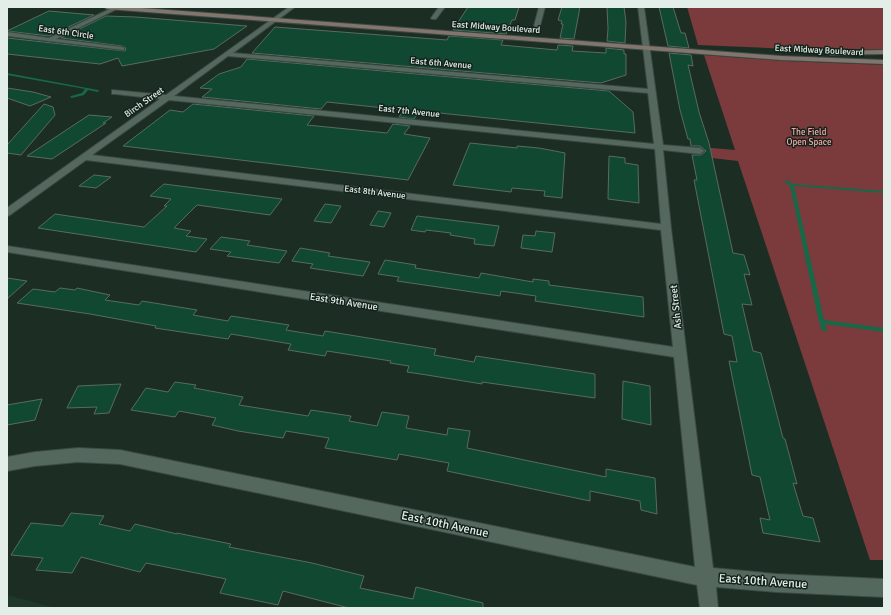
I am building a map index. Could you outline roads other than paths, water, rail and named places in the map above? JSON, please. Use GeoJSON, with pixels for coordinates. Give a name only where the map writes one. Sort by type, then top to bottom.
{"type":"FeatureCollection","features":[{"type":"Feature","properties":{"kind":"main road","name":"East Midway Boulevard"},"geometry":{"type":"LineString","coordinates":[[107,7],[276,18],[774,57],[857,62],[884,62]]}},
{"type":"Feature","properties":{"kind":"main road","name":"East Midway Boulevard"},"geometry":{"type":"LineString","coordinates":[[146,7],[276,18]]}},
{"type":"Feature","properties":{"kind":"main road","name":"East Midway Boulevard"},"geometry":{"type":"LineString","coordinates":[[647,46],[752,51],[846,53],[884,52]]}},
{"type":"Feature","properties":{"kind":"main road"},"geometry":{"type":"LineString","coordinates":[[846,53],[857,62]]}},
{"type":"Feature","properties":{"kind":"street"},"geometry":{"type":"LineString","coordinates":[[51,39],[117,7]]}},
{"type":"Feature","properties":{"kind":"street","name":"Birch Street"},"geometry":{"type":"LineString","coordinates":[[7,213],[292,7]]}},
{"type":"Feature","properties":{"kind":"street"},"geometry":{"type":"LineString","coordinates":[[434,18],[442,7]]}},
{"type":"Feature","properties":{"kind":"street"},"geometry":{"type":"LineString","coordinates":[[537,26],[542,7]]}},
{"type":"Feature","properties":{"kind":"street","name":"Ash Street"},"geometry":{"type":"LineString","coordinates":[[641,7],[659,147],[666,228],[710,608]]}},
{"type":"Feature","properties":{"kind":"street","name":"East 6th Circle"},"geometry":{"type":"LineString","coordinates":[[7,34],[122,49]]}},
{"type":"Feature","properties":{"kind":"street","name":"East 6th Avenue"},"geometry":{"type":"LineString","coordinates":[[227,54],[652,90]]}},
{"type":"Feature","properties":{"kind":"street","name":"East 7th Avenue"},"geometry":{"type":"LineString","coordinates":[[115,92],[700,151]]}},
{"type":"Feature","properties":{"kind":"street","name":"East 8th Avenue"},"geometry":{"type":"LineString","coordinates":[[84,157],[666,228]]}},
{"type":"Feature","properties":{"kind":"street","name":"East 9th Avenue"},"geometry":{"type":"LineString","coordinates":[[7,249],[680,353]]}},
{"type":"Feature","properties":{"kind":"street","name":"East 10th Avenue"},"geometry":{"type":"LineString","coordinates":[[7,464],[35,459],[78,455],[120,457],[688,575],[776,583],[884,588]]}},
{"type":"Feature","properties":{"kind":"waterway"},"geometry":{"type":"LineString","coordinates":[[7,74],[98,91]]}},
{"type":"Feature","properties":{"kind":"waterway"},"geometry":{"type":"LineString","coordinates":[[72,97],[83,94],[87,89]]}},
{"type":"Feature","properties":{"kind":"waterway"},"geometry":{"type":"LineString","coordinates":[[786,181],[792,185]]}},
{"type":"Feature","properties":{"kind":"waterway"},"geometry":{"type":"LineString","coordinates":[[792,185],[884,192]]}},
{"type":"Feature","properties":{"kind":"waterway"},"geometry":{"type":"LineString","coordinates":[[792,185],[822,322]]}},
{"type":"Feature","properties":{"kind":"waterway"},"geometry":{"type":"LineString","coordinates":[[822,322],[884,330]]}},
{"type":"Feature","properties":{"kind":"waterway"},"geometry":{"type":"LineString","coordinates":[[822,322],[824,330]]}},
{"type":"Feature","properties":{"kind":"park label","name":"The Field Open Space"},"geometry":{"type":"Point","coordinates":[809,138]}}]}
